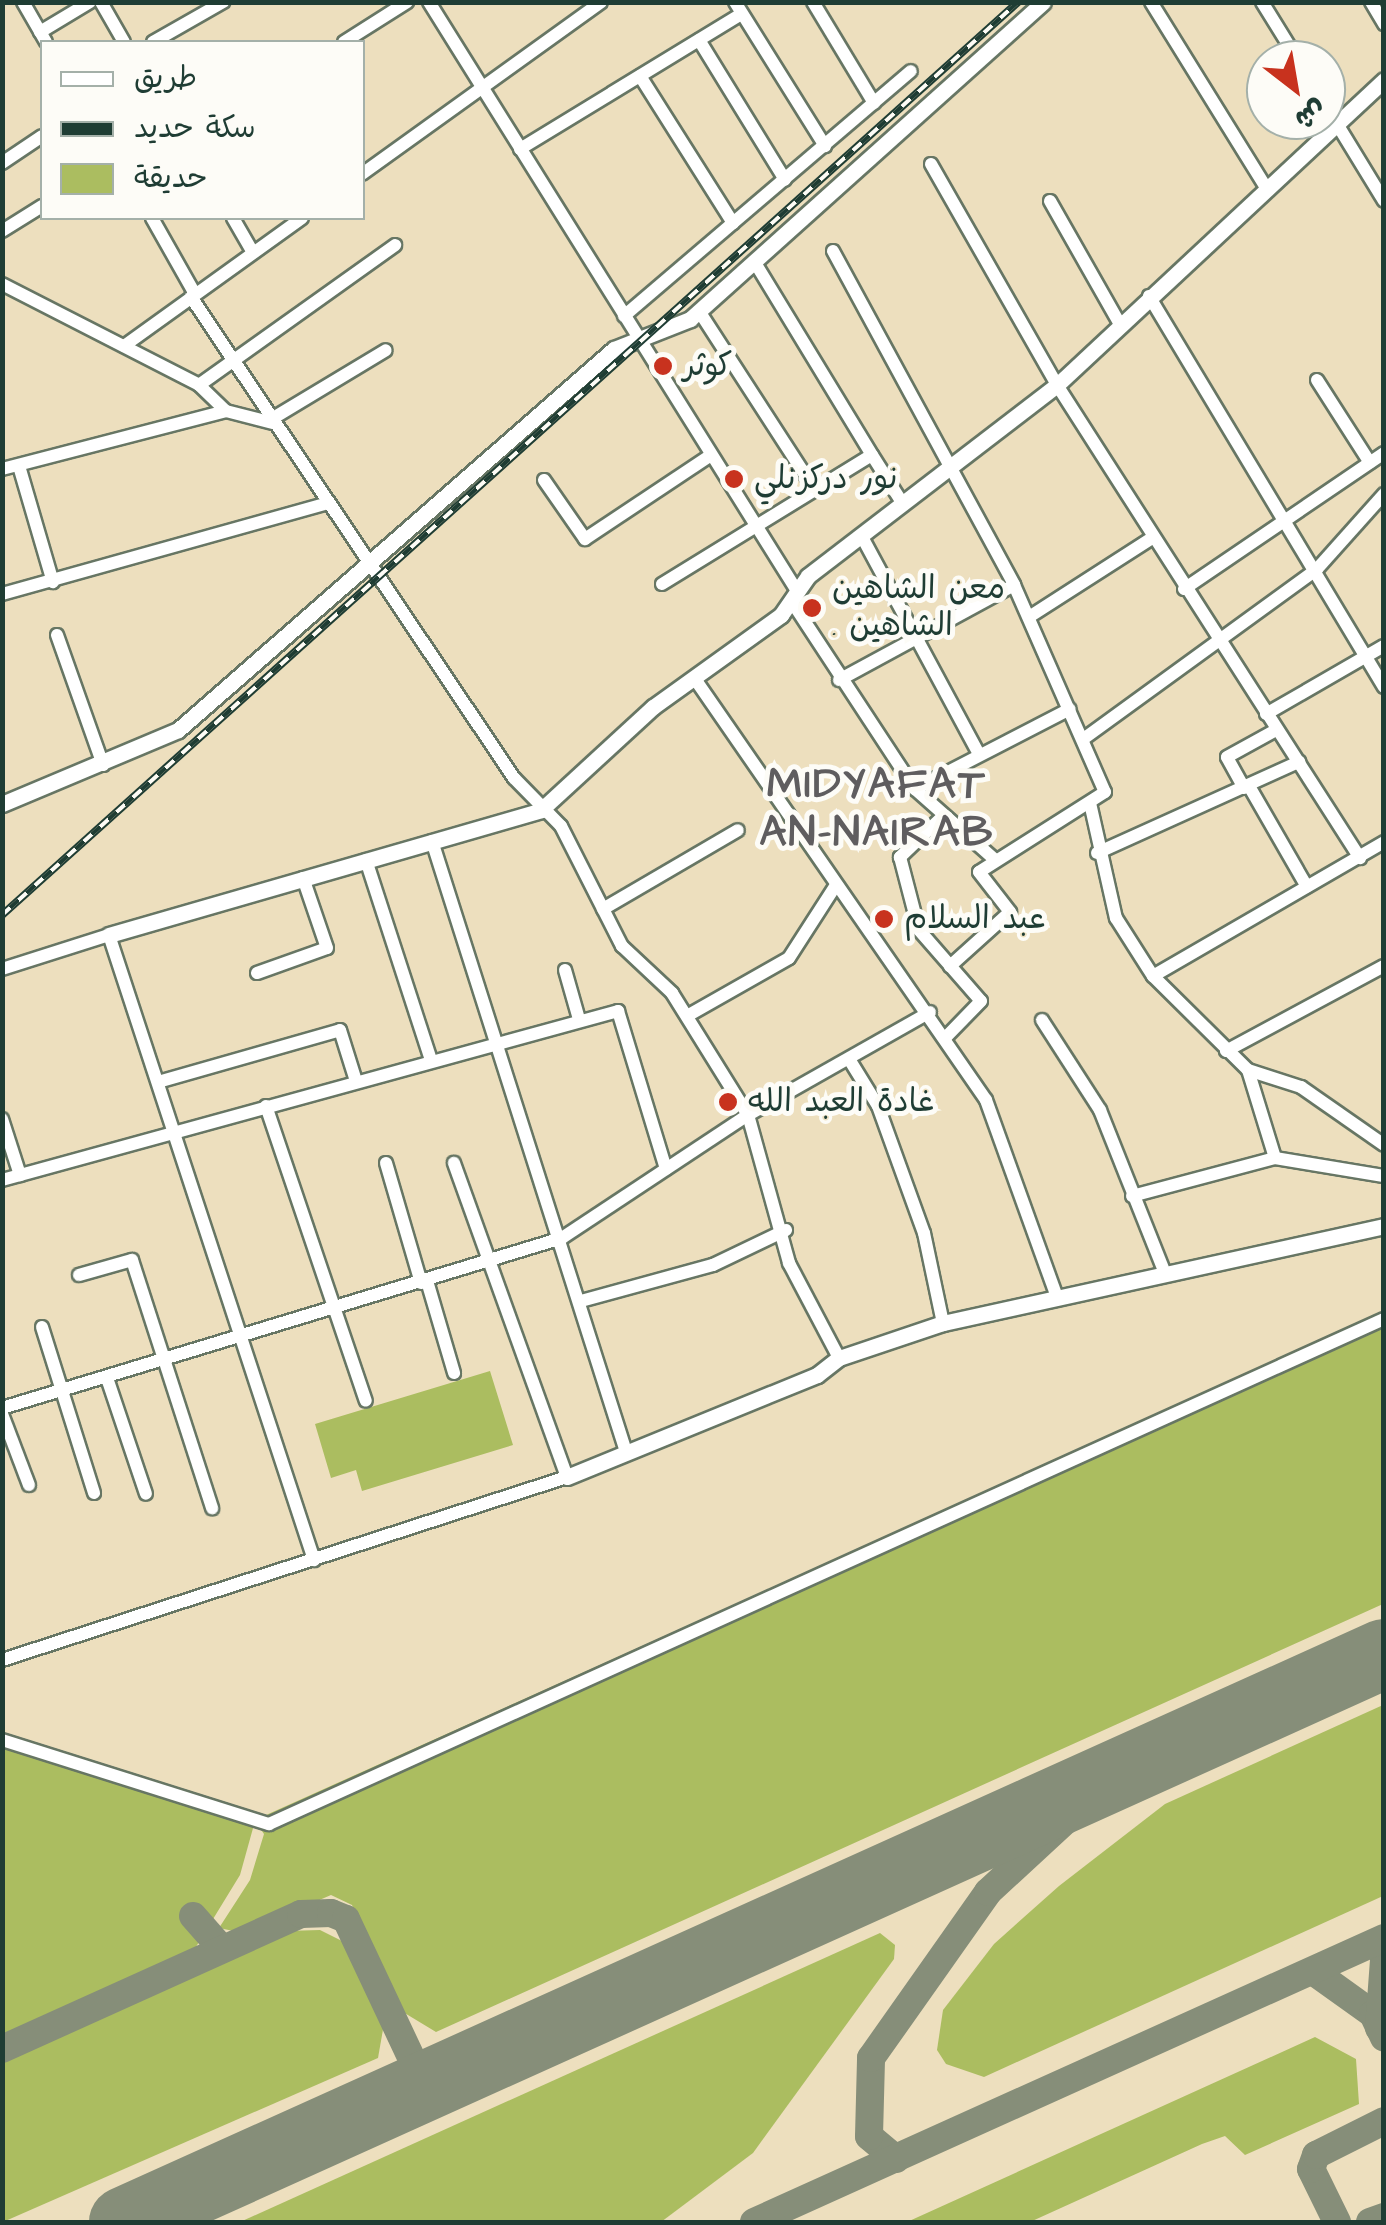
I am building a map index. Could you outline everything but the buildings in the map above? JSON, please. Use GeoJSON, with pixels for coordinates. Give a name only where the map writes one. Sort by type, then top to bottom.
{"type":"FeatureCollection","features":[{"type":"Feature","properties":{"kind":"street"},"geometry":{"type":"LineString","coordinates":[[23,2],[43,37],[90,2]]}},
{"type":"Feature","properties":{"kind":"street"},"geometry":{"type":"LineString","coordinates":[[100,2],[123,40]]}},
{"type":"Feature","properties":{"kind":"street"},"geometry":{"type":"LineString","coordinates":[[156,40],[223,2]]}},
{"type":"Feature","properties":{"kind":"street"},"geometry":{"type":"LineString","coordinates":[[347,40],[408,2]]}},
{"type":"Feature","properties":{"kind":"street"},"geometry":{"type":"LineString","coordinates":[[429,2],[755,526],[839,680],[915,789],[941,818],[994,859]]}},
{"type":"Feature","properties":{"kind":"street"},"geometry":{"type":"LineString","coordinates":[[365,172],[601,2]]}},
{"type":"Feature","properties":{"kind":"street"},"geometry":{"type":"LineString","coordinates":[[813,2],[874,103]]}},
{"type":"Feature","properties":{"kind":"street"},"geometry":{"type":"LineString","coordinates":[[2,804],[103,765],[178,730],[614,349],[640,344],[699,311],[1043,2]]}},
{"type":"Feature","properties":{"kind":"street"},"geometry":{"type":"LineString","coordinates":[[1151,2],[1267,189]]}},
{"type":"Feature","properties":{"kind":"street"},"geometry":{"type":"LineString","coordinates":[[1262,2],[1286,40]]}},
{"type":"Feature","properties":{"kind":"street"},"geometry":{"type":"LineString","coordinates":[[1371,2],[1384,24]]}},
{"type":"Feature","properties":{"kind":"street"},"geometry":{"type":"LineString","coordinates":[[520,149],[699,40],[738,8],[825,146]]}},
{"type":"Feature","properties":{"kind":"street"},"geometry":{"type":"LineString","coordinates":[[699,40],[786,180]]}},
{"type":"Feature","properties":{"kind":"street"},"geometry":{"type":"LineString","coordinates":[[624,316],[910,71]]}},
{"type":"Feature","properties":{"kind":"street"},"geometry":{"type":"LineString","coordinates":[[640,76],[733,222]]}},
{"type":"Feature","properties":{"kind":"street"},"geometry":{"type":"LineString","coordinates":[[1346,113],[1384,80]]}},
{"type":"Feature","properties":{"kind":"street"},"geometry":{"type":"LineString","coordinates":[[2,163],[40,137]]}},
{"type":"Feature","properties":{"kind":"street"},"geometry":{"type":"LineString","coordinates":[[1346,138],[1384,201]]}},
{"type":"Feature","properties":{"kind":"street"},"geometry":{"type":"LineString","coordinates":[[2,969],[541,810],[862,536],[954,470],[1057,386],[1317,140]]}},
{"type":"Feature","properties":{"kind":"street"},"geometry":{"type":"LineString","coordinates":[[930,164],[1057,386],[1360,858]]}},
{"type":"Feature","properties":{"kind":"street"},"geometry":{"type":"LineString","coordinates":[[1050,201],[1120,324]]}},
{"type":"Feature","properties":{"kind":"street"},"geometry":{"type":"LineString","coordinates":[[2,231],[40,207]]}},
{"type":"Feature","properties":{"kind":"street"},"geometry":{"type":"LineString","coordinates":[[153,220],[231,361],[324,504],[541,810],[561,826],[603,909],[637,964],[687,1016],[748,1115],[802,1293],[839,1358]]}},
{"type":"Feature","properties":{"kind":"street"},"geometry":{"type":"LineString","coordinates":[[234,220],[253,252]]}},
{"type":"Feature","properties":{"kind":"street"},"geometry":{"type":"LineString","coordinates":[[124,346],[299,220]]}},
{"type":"Feature","properties":{"kind":"street"},"geometry":{"type":"LineString","coordinates":[[199,385],[395,245]]}},
{"type":"Feature","properties":{"kind":"street"},"geometry":{"type":"LineString","coordinates":[[833,251],[1014,585],[1086,738],[1105,792],[979,872],[1010,912],[950,966]]}},
{"type":"Feature","properties":{"kind":"street"},"geometry":{"type":"LineString","coordinates":[[754,261],[903,504]]}},
{"type":"Feature","properties":{"kind":"street"},"geometry":{"type":"LineString","coordinates":[[2,284],[199,385],[226,411]]}},
{"type":"Feature","properties":{"kind":"street"},"geometry":{"type":"LineString","coordinates":[[1149,296],[1384,686]]}},
{"type":"Feature","properties":{"kind":"street"},"geometry":{"type":"LineString","coordinates":[[699,311],[815,490]]}},
{"type":"Feature","properties":{"kind":"street"},"geometry":{"type":"LineString","coordinates":[[2,469],[226,411],[272,422],[386,350]]}},
{"type":"Feature","properties":{"kind":"street"},"geometry":{"type":"LineString","coordinates":[[1316,380],[1370,463]]}},
{"type":"Feature","properties":{"kind":"street"},"geometry":{"type":"LineString","coordinates":[[1184,589],[1288,522],[1384,453]]}},
{"type":"Feature","properties":{"kind":"street"},"geometry":{"type":"LineString","coordinates":[[662,584],[872,454]]}},
{"type":"Feature","properties":{"kind":"street"},"geometry":{"type":"LineString","coordinates":[[544,480],[585,539],[711,456]]}},
{"type":"Feature","properties":{"kind":"street"},"geometry":{"type":"LineString","coordinates":[[19,466],[53,582]]}},
{"type":"Feature","properties":{"kind":"street"},"geometry":{"type":"LineString","coordinates":[[1086,738],[1317,569],[1384,494]]}},
{"type":"Feature","properties":{"kind":"street"},"geometry":{"type":"LineString","coordinates":[[2,594],[324,504]]}},
{"type":"Feature","properties":{"kind":"street"},"geometry":{"type":"LineString","coordinates":[[862,536],[979,754]]}},
{"type":"Feature","properties":{"kind":"street"},"geometry":{"type":"LineString","coordinates":[[1029,617],[1152,538]]}},
{"type":"Feature","properties":{"kind":"street"},"geometry":{"type":"LineString","coordinates":[[839,680],[1014,585]]}},
{"type":"Feature","properties":{"kind":"street"},"geometry":{"type":"LineString","coordinates":[[57,635],[103,765]]}},
{"type":"Feature","properties":{"kind":"street"},"geometry":{"type":"LineString","coordinates":[[1266,714],[1384,646]]}},
{"type":"Feature","properties":{"kind":"street"},"geometry":{"type":"LineString","coordinates":[[695,678],[836,884],[930,1012],[986,1100],[1055,1292]]}},
{"type":"Feature","properties":{"kind":"street"},"geometry":{"type":"LineString","coordinates":[[915,789],[1070,709]]}},
{"type":"Feature","properties":{"kind":"street"},"geometry":{"type":"LineString","coordinates":[[1276,730],[1227,758],[1307,887]]}},
{"type":"Feature","properties":{"kind":"street"},"geometry":{"type":"LineString","coordinates":[[1097,853],[1299,762]]}},
{"type":"Feature","properties":{"kind":"street"},"geometry":{"type":"LineString","coordinates":[[1090,803],[1097,853],[1116,918],[1152,976],[1248,1070],[1301,1088],[1384,1145]]}},
{"type":"Feature","properties":{"kind":"street"},"geometry":{"type":"LineString","coordinates":[[941,818],[900,857],[919,930],[981,1001],[946,1037]]}},
{"type":"Feature","properties":{"kind":"street"},"geometry":{"type":"LineString","coordinates":[[603,909],[738,830]]}},
{"type":"Feature","properties":{"kind":"street"},"geometry":{"type":"LineString","coordinates":[[432,841],[499,1038],[626,1452]]}},
{"type":"Feature","properties":{"kind":"street"},"geometry":{"type":"LineString","coordinates":[[1152,976],[1384,842]]}},
{"type":"Feature","properties":{"kind":"street"},"geometry":{"type":"LineString","coordinates":[[366,860],[430,1057]]}},
{"type":"Feature","properties":{"kind":"street"},"geometry":{"type":"LineString","coordinates":[[257,973],[327,948],[303,878]]}},
{"type":"Feature","properties":{"kind":"street"},"geometry":{"type":"LineString","coordinates":[[687,1016],[789,958],[836,884]]}},
{"type":"Feature","properties":{"kind":"street"},"geometry":{"type":"LineString","coordinates":[[109,935],[314,1560]]}},
{"type":"Feature","properties":{"kind":"street"},"geometry":{"type":"LineString","coordinates":[[1226,1051],[1384,966]]}},
{"type":"Feature","properties":{"kind":"street"},"geometry":{"type":"LineString","coordinates":[[565,970],[580,1019]]}},
{"type":"Feature","properties":{"kind":"street"},"geometry":{"type":"LineString","coordinates":[[2,1180],[499,1038],[618,1011],[666,1169]]}},
{"type":"Feature","properties":{"kind":"street"},"geometry":{"type":"LineString","coordinates":[[29,1485],[2,1411],[562,1238],[748,1115],[930,1012]]}},
{"type":"Feature","properties":{"kind":"street"},"geometry":{"type":"LineString","coordinates":[[1042,1020],[1100,1110],[1163,1268]]}},
{"type":"Feature","properties":{"kind":"street"},"geometry":{"type":"LineString","coordinates":[[158,1082],[340,1030],[354,1078]]}},
{"type":"Feature","properties":{"kind":"street"},"geometry":{"type":"LineString","coordinates":[[849,1059],[878,1106],[924,1233],[942,1323]]}},
{"type":"Feature","properties":{"kind":"street"},"geometry":{"type":"LineString","coordinates":[[1248,1070],[1275,1158]]}},
{"type":"Feature","properties":{"kind":"street"},"geometry":{"type":"LineString","coordinates":[[266,1106],[332,1311],[366,1401]]}},
{"type":"Feature","properties":{"kind":"street"},"geometry":{"type":"LineString","coordinates":[[2,1119],[20,1175]]}},
{"type":"Feature","properties":{"kind":"street"},"geometry":{"type":"LineString","coordinates":[[1132,1196],[1275,1158],[1384,1176]]}},
{"type":"Feature","properties":{"kind":"street"},"geometry":{"type":"LineString","coordinates":[[386,1162],[454,1373]]}},
{"type":"Feature","properties":{"kind":"street"},"geometry":{"type":"LineString","coordinates":[[454,1163],[567,1477]]}},
{"type":"Feature","properties":{"kind":"street"},"geometry":{"type":"LineString","coordinates":[[2,1660],[567,1477],[816,1375],[839,1358],[942,1323],[1163,1268],[1384,1226]]}},
{"type":"Feature","properties":{"kind":"street"},"geometry":{"type":"LineString","coordinates":[[581,1301],[714,1265],[786,1230]]}},
{"type":"Feature","properties":{"kind":"street"},"geometry":{"type":"LineString","coordinates":[[79,1275],[132,1260],[212,1508]]}},
{"type":"Feature","properties":{"kind":"street"},"geometry":{"type":"LineString","coordinates":[[2,1740],[269,1824],[1384,1320]]}},
{"type":"Feature","properties":{"kind":"street"},"geometry":{"type":"LineString","coordinates":[[42,1327],[66,1390],[94,1493]]}},
{"type":"Feature","properties":{"kind":"street"},"geometry":{"type":"LineString","coordinates":[[108,1378],[146,1494]]}},
{"type":"Feature","properties":{"kind":"green space"},"geometry":{"type":"Polygon","coordinates":[[[1383,1313],[1383,1604],[436,2032],[398,2009],[352,1905],[331,1895],[243,1933],[219,1928],[250,1880],[264,1834],[255,1821],[240,1875],[191,1955],[3,2041],[3,1735],[255,1820],[1383,1313]]]}},
{"type":"Feature","properties":{"kind":"green space"},"geometry":{"type":"Polygon","coordinates":[[[490,1371],[513,1445],[362,1491],[356,1470],[331,1478],[315,1424],[490,1371]]]}},
{"type":"Feature","properties":{"kind":"green space"},"geometry":{"type":"Polygon","coordinates":[[[1383,1705],[1383,1896],[984,2077],[946,2064],[937,2050],[943,2010],[994,1944],[1059,1886],[1165,1804],[1383,1705]]]}},
{"type":"Feature","properties":{"kind":"green space"},"geometry":{"type":"Polygon","coordinates":[[[320,1930],[352,1946],[385,2018],[378,2058],[3,2222],[3,2060],[285,1931],[320,1930]]]}},
{"type":"Feature","properties":{"kind":"green space"},"geometry":{"type":"Polygon","coordinates":[[[880,1933],[895,1945],[894,1959],[753,2153],[661,2222],[240,2222],[880,1933]]]}},
{"type":"Feature","properties":{"kind":"green space"},"geometry":{"type":"Polygon","coordinates":[[[1315,2037],[1356,2059],[1359,2104],[1245,2155],[1225,2136],[1202,2144],[1030,2222],[907,2222],[1315,2037]]]}},
{"type":"Feature","properties":{"kind":"taxiway"},"geometry":{"type":"LineString","coordinates":[[896,2159],[869,2136],[871,2058],[988,1892],[1116,1774]]}},
{"type":"Feature","properties":{"kind":"taxiway"},"geometry":{"type":"LineString","coordinates":[[2,2049],[301,1914],[331,1913],[346,1919],[425,2087]]}},
{"type":"Feature","properties":{"kind":"taxiway"},"geometry":{"type":"LineString","coordinates":[[193,1916],[222,1949]]}},
{"type":"Feature","properties":{"kind":"taxiway"},"geometry":{"type":"LineString","coordinates":[[754,2222],[1384,1938]]}},
{"type":"Feature","properties":{"kind":"taxiway"},"geometry":{"type":"LineString","coordinates":[[1379,2028],[1384,1960]]}},
{"type":"Feature","properties":{"kind":"taxiway"},"geometry":{"type":"LineString","coordinates":[[1313,1971],[1373,2014],[1384,2038]]}},
{"type":"Feature","properties":{"kind":"taxiway"},"geometry":{"type":"LineString","coordinates":[[1337,2222],[1311,2169],[1316,2155],[1384,2121]]}},
{"type":"Feature","properties":{"kind":"taxiway"},"geometry":{"type":"LineString","coordinates":[[1370,2222],[1384,2217]]}},
{"type":"Feature","properties":{"kind":"runway"},"geometry":{"type":"LineString","coordinates":[[124,2222],[1384,1654]]}},
{"type":"Feature","properties":{"kind":"railway"},"geometry":{"type":"LineString","coordinates":[[2,915],[1018,2]]}},
{"type":"Feature","properties":{"kind":"place","name":"كوثر"},"geometry":{"type":"Point","coordinates":[663,366]}},
{"type":"Feature","properties":{"kind":"place","name":"نور دركزنلي"},"geometry":{"type":"Point","coordinates":[734,479]}},
{"type":"Feature","properties":{"kind":"place","name":"معن الشاهين . الشاهين"},"geometry":{"type":"Point","coordinates":[812,608]}},
{"type":"Feature","properties":{"kind":"place","name":"عبد السلام"},"geometry":{"type":"Point","coordinates":[884,919]}},
{"type":"Feature","properties":{"kind":"place","name":"غادة العبد الله"},"geometry":{"type":"Point","coordinates":[728,1102]}},
{"type":"Feature","properties":{"kind":"district","name":"MIDYAFAT AN-NAIRAB"},"geometry":{"type":"Point","coordinates":[877,809]}}]}
